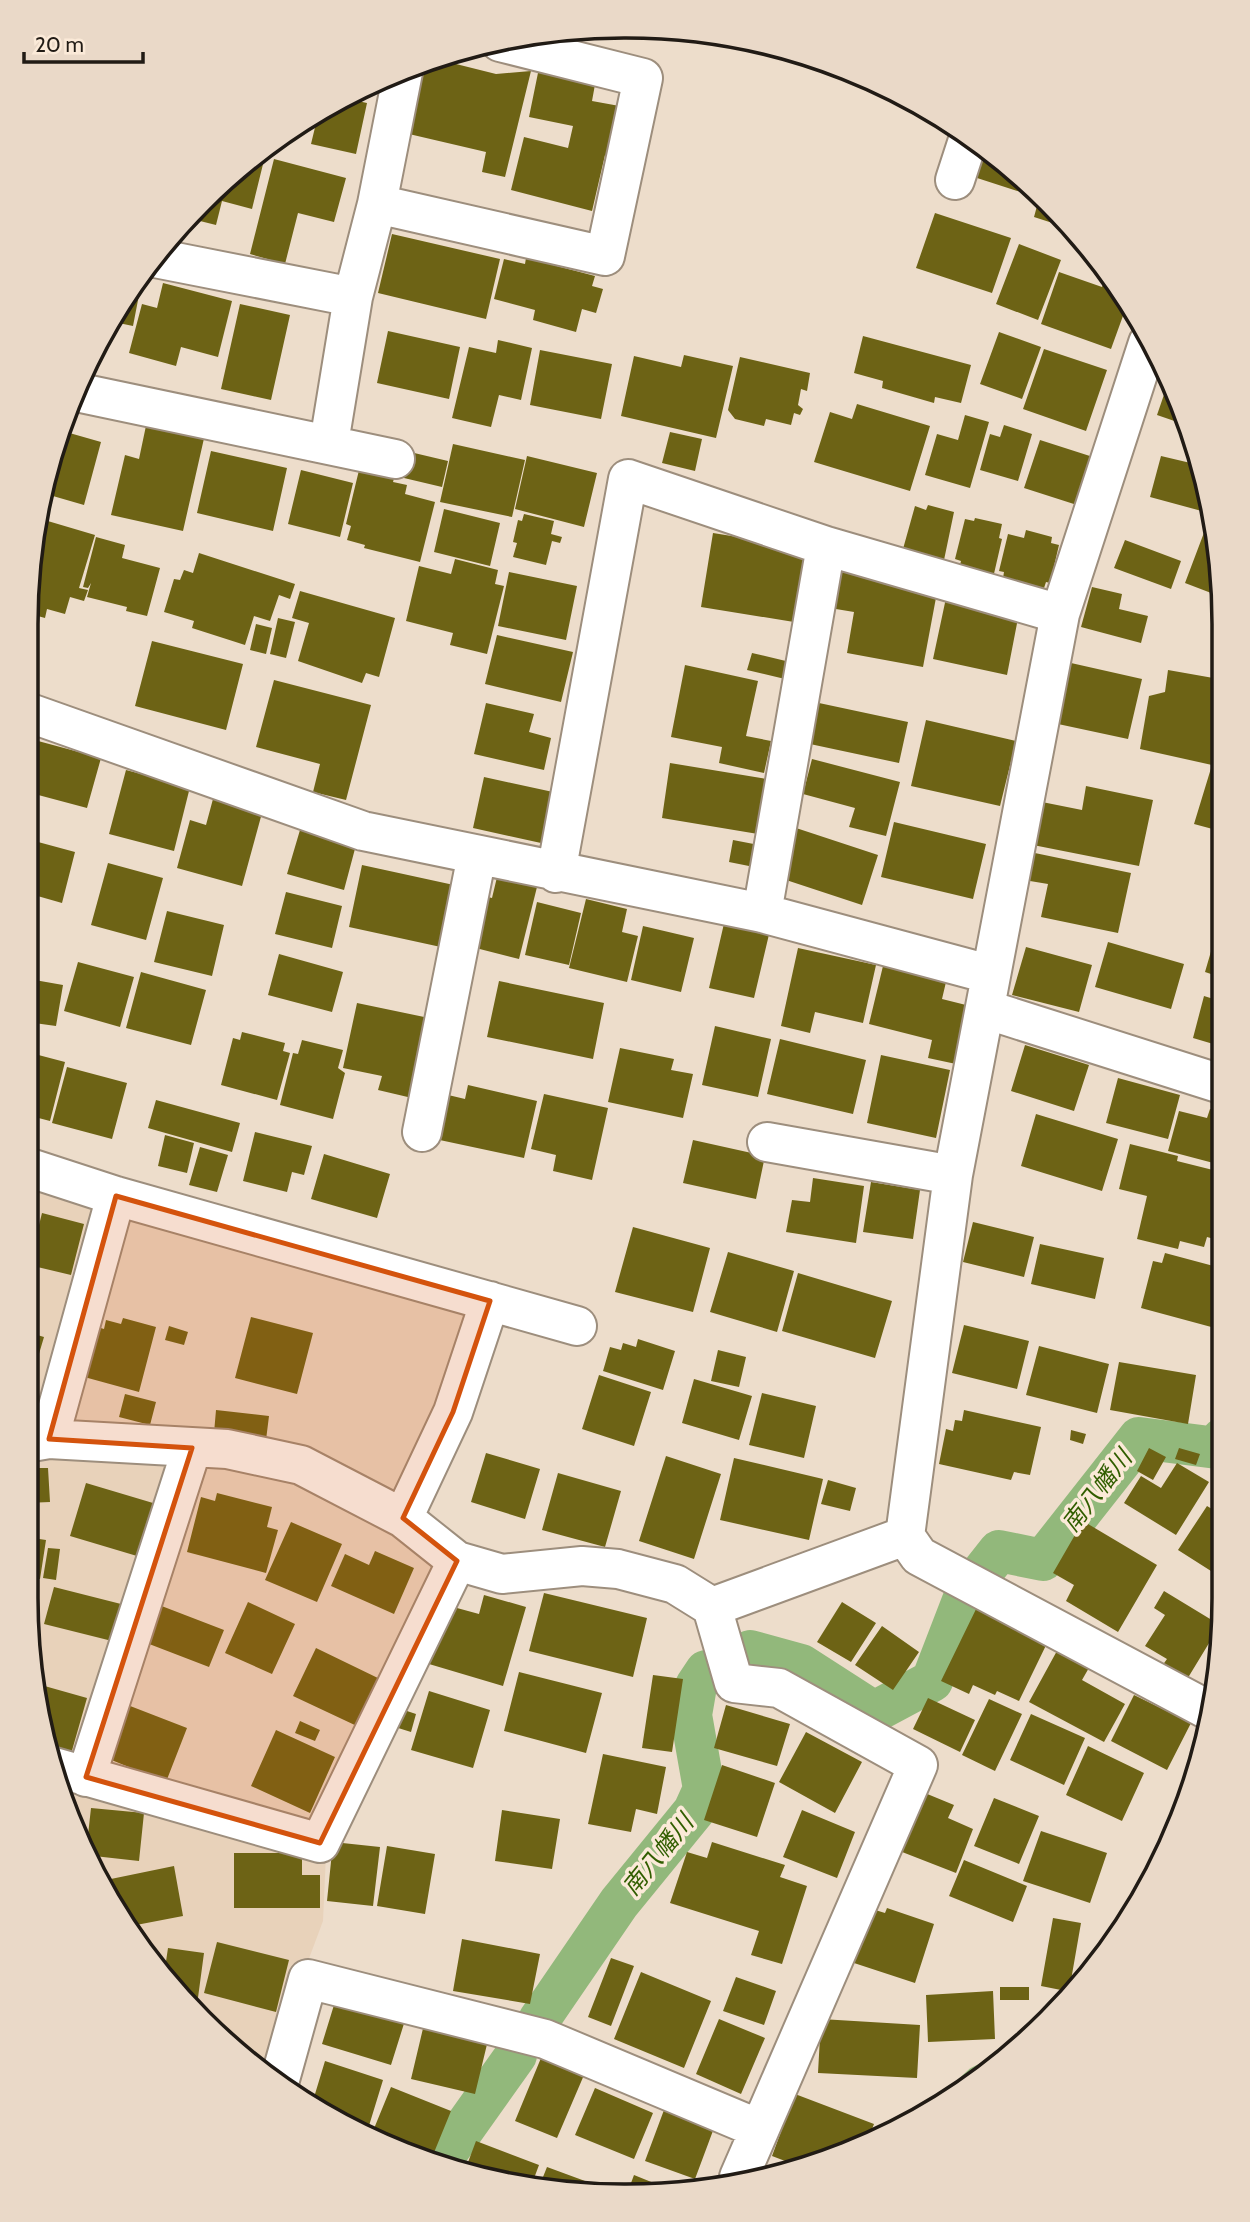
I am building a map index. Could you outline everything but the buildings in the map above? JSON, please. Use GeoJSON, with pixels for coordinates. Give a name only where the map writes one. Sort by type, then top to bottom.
{"type":"FeatureCollection","features":[{"type":"Feature","properties":{"kind":"street"},"geometry":{"type":"LineString","coordinates":[[377,204],[605,256],[643,78],[524,48]]}},
{"type":"Feature","properties":{"kind":"street"},"geometry":{"type":"LineString","coordinates":[[329,443],[353,297],[377,204],[401,83]]}},
{"type":"Feature","properties":{"kind":"street"},"geometry":{"type":"LineString","coordinates":[[955,180],[965,148]]}},
{"type":"Feature","properties":{"kind":"street"},"geometry":{"type":"LineString","coordinates":[[166,260],[353,297]]}},
{"type":"Feature","properties":{"kind":"street"},"geometry":{"type":"LineString","coordinates":[[1145,354],[1060,614],[953,1175],[905,1536],[919,1556],[1201,1706]]}},
{"type":"Feature","properties":{"kind":"street"},"geometry":{"type":"LineString","coordinates":[[86,394],[395,459]]}},
{"type":"Feature","properties":{"kind":"street"},"geometry":{"type":"LineString","coordinates":[[556,873],[628,479],[826,545],[1060,614]]}},
{"type":"Feature","properties":{"kind":"street"},"geometry":{"type":"LineString","coordinates":[[762,913],[826,545]]}},
{"type":"Feature","properties":{"kind":"street"},"geometry":{"type":"LineString","coordinates":[[38,716],[363,831],[556,873],[762,913],[987,991],[1212,1080]]}},
{"type":"Feature","properties":{"kind":"street"},"geometry":{"type":"LineString","coordinates":[[422,1132],[477,855]]}},
{"type":"Feature","properties":{"kind":"street"},"geometry":{"type":"LineString","coordinates":[[767,1142],[953,1175]]}},
{"type":"Feature","properties":{"kind":"street"},"geometry":{"type":"LineString","coordinates":[[38,1171],[116,1196],[577,1326]]}},
{"type":"Feature","properties":{"kind":"street"},"geometry":{"type":"LineString","coordinates":[[116,1196],[38,1441],[227,1449],[301,1465],[403,1518],[457,1561],[502,1574],[582,1566],[618,1569],[675,1584],[712,1607],[734,1683],[779,1688],[918,1765],[741,2172]]}},
{"type":"Feature","properties":{"kind":"street"},"geometry":{"type":"LineString","coordinates":[[403,1518],[453,1412],[490,1301]]}},
{"type":"Feature","properties":{"kind":"street"},"geometry":{"type":"LineString","coordinates":[[192,1448],[70,1772],[320,1843],[457,1561]]}},
{"type":"Feature","properties":{"kind":"street"},"geometry":{"type":"LineString","coordinates":[[712,1607],[905,1536]]}},
{"type":"Feature","properties":{"kind":"street"},"geometry":{"type":"LineString","coordinates":[[282,2072],[307,1979],[545,2039],[759,2129]]}},
{"type":"Feature","properties":{"kind":"highlighted area"},"geometry":{"type":"Polygon","coordinates":[[[116,1196],[490,1301],[453,1412],[403,1518],[457,1561],[320,1843],[86,1777],[192,1448],[49,1439],[116,1196]]]}},
{"type":"Feature","properties":{"kind":"shaded area"},"geometry":{"type":"Polygon","coordinates":[[[38,1180],[103,1202],[38,1421],[38,1180]]]}},
{"type":"Feature","properties":{"kind":"shaded area"},"geometry":{"type":"Polygon","coordinates":[[[38,1456],[176,1461],[76,1758],[60,1754],[44,1674],[38,1597],[38,1456]]]}},
{"type":"Feature","properties":{"kind":"shaded area"},"geometry":{"type":"Polygon","coordinates":[[[68,1780],[326,1854],[323,1921],[270,2063],[210,2012],[184,1984],[137,1923],[99,1856],[68,1780]]]}},
{"type":"Feature","properties":{"kind":"waterway","name":"南八幡川"},"geometry":{"type":"LineString","coordinates":[[984,1570],[999,1551],[1043,1560],[1139,1438],[1212,1447]]}},
{"type":"Feature","properties":{"kind":"waterway","name":"南八幡川"},"geometry":{"type":"LineString","coordinates":[[750,1651],[801,1665],[874,1712],[932,1681],[964,1598]]}},
{"type":"Feature","properties":{"kind":"waterway","name":"南八幡川"},"geometry":{"type":"LineString","coordinates":[[539,2020],[619,1903],[694,1811],[704,1789],[691,1715],[696,1686],[706,1671]]}},
{"type":"Feature","properties":{"kind":"waterway","name":"南八幡川"},"geometry":{"type":"LineString","coordinates":[[445,2155],[516,2055]]}}]}
